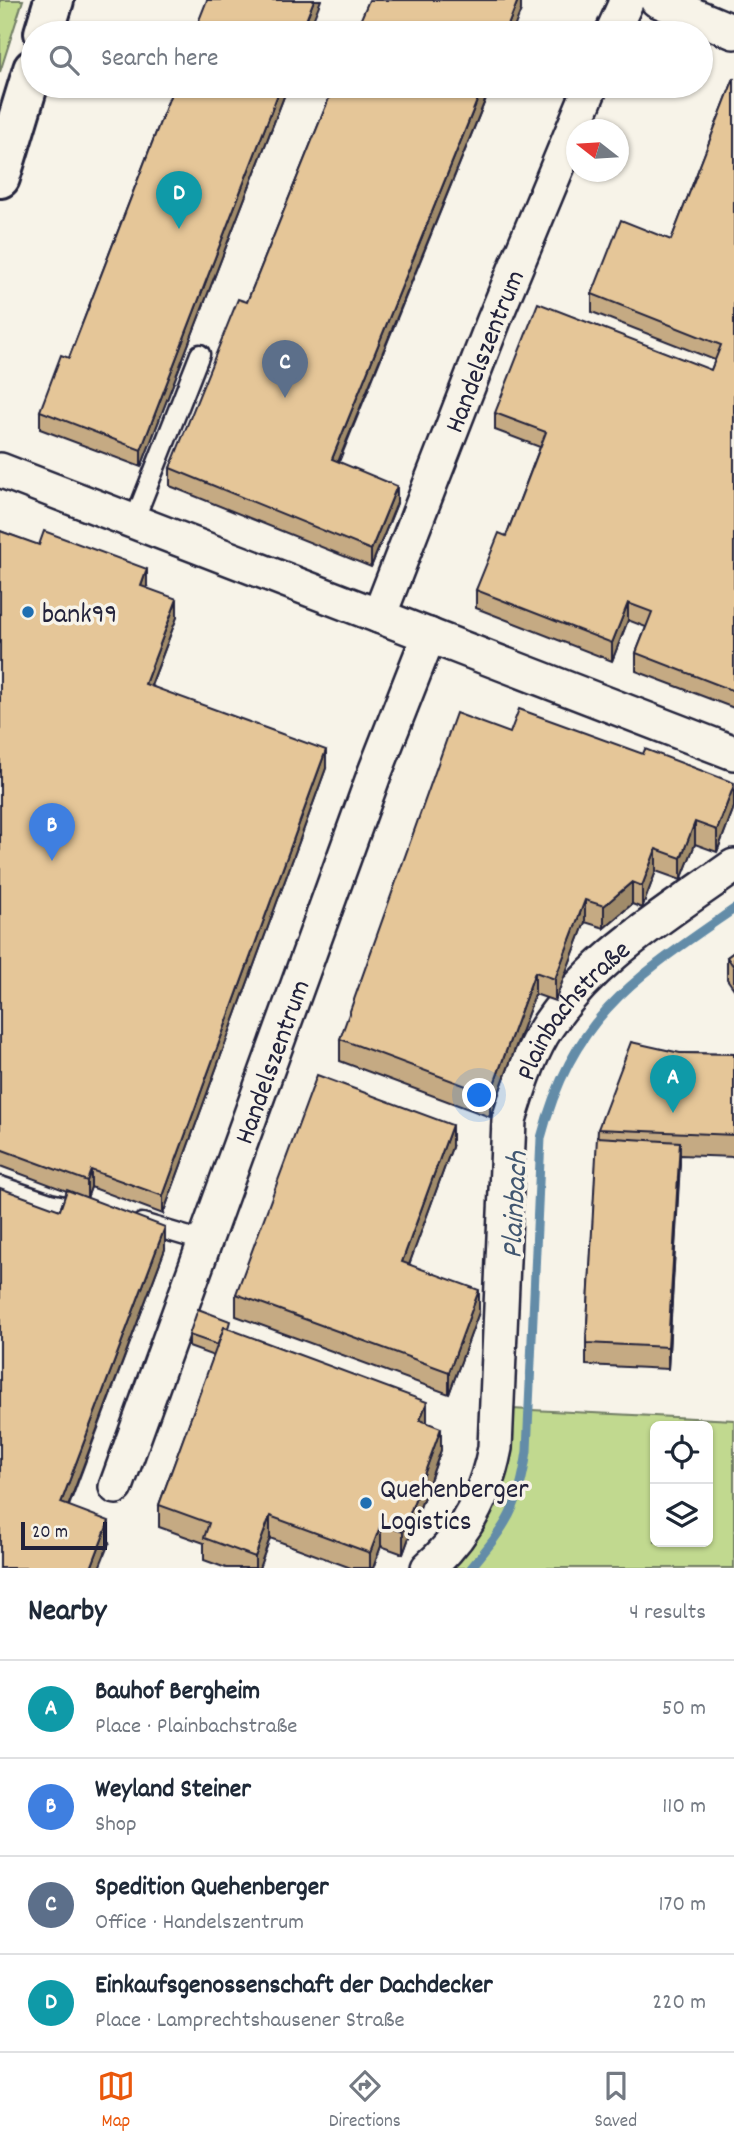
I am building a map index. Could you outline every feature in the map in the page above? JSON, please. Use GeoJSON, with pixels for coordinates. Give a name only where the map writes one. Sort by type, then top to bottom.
{"type":"FeatureCollection","features":[{"type":"Feature","properties":{"kind":"main road"},"geometry":{"type":"LineString","coordinates":[[48,21],[54,0]]}},
{"type":"Feature","properties":{"kind":"main road"},"geometry":{"type":"LineString","coordinates":[[0,177],[24,98]]}},
{"type":"Feature","properties":{"kind":"street"},"geometry":{"type":"LineString","coordinates":[[617,21],[627,0]]}},
{"type":"Feature","properties":{"kind":"street"},"geometry":{"type":"LineString","coordinates":[[657,0],[708,21]]}},
{"type":"Feature","properties":{"kind":"street"},"geometry":{"type":"LineString","coordinates":[[713,23],[734,32]]}},
{"type":"Feature","properties":{"kind":"street","name":"Handelszentrum"},"geometry":{"type":"LineString","coordinates":[[379,616],[494,320],[585,98]]}},
{"type":"Feature","properties":{"kind":"street"},"geometry":{"type":"LineString","coordinates":[[0,470],[734,753]]}},
{"type":"Feature","properties":{"kind":"street","name":"Handelszentrum"},"geometry":{"type":"LineString","coordinates":[[116,1487],[375,772],[429,635]]}},
{"type":"Feature","properties":{"kind":"street","name":"Plainbachstraße"},"geometry":{"type":"LineString","coordinates":[[428,1568],[466,1524],[482,1499],[494,1457],[509,1120],[523,1076],[542,1035],[570,998],[603,962],[734,866]]}},
{"type":"Feature","properties":{"kind":"lane"},"geometry":{"type":"LineString","coordinates":[[134,521],[200,354]]}},
{"type":"Feature","properties":{"kind":"lane"},"geometry":{"type":"LineString","coordinates":[[0,1186],[50,1203],[103,1214]]}},
{"type":"Feature","properties":{"kind":"lane"},"geometry":{"type":"LineString","coordinates":[[125,1219],[206,1242]]}},
{"type":"Feature","properties":{"kind":"green space"},"geometry":{"type":"Polygon","coordinates":[[[0,0],[23,0],[0,72],[0,0]]]}},
{"type":"Feature","properties":{"kind":"green space"},"geometry":{"type":"Polygon","coordinates":[[[511,1409],[734,1420],[734,1568],[445,1568],[472,1538],[508,1470],[511,1409]]]}},
{"type":"Feature","properties":{"kind":"building"},"geometry":{"type":"Polygon","coordinates":[[[207,0],[314,0],[306,21],[199,21],[207,0]]]}},
{"type":"Feature","properties":{"kind":"building"},"geometry":{"type":"Polygon","coordinates":[[[369,0],[518,0],[510,21],[360,21],[369,0]]]}},
{"type":"Feature","properties":{"kind":"building"},"geometry":{"type":"Polygon","coordinates":[[[734,78],[734,691],[636,653],[652,612],[628,603],[612,643],[476,590],[499,533],[506,536],[546,432],[495,413],[538,303],[711,370],[721,345],[592,294],[621,220],[671,240],[734,78]]]}},
{"type":"Feature","properties":{"kind":"building"},"geometry":{"type":"Polygon","coordinates":[[[169,98],[276,98],[141,450],[40,411],[61,355],[69,358],[169,98]]]}},
{"type":"Feature","properties":{"kind":"building"},"geometry":{"type":"Polygon","coordinates":[[[329,98],[478,98],[332,459],[397,486],[371,550],[170,468],[238,299],[247,302],[329,98]]]}},
{"type":"Feature","properties":{"kind":"building"},"geometry":{"type":"Polygon","coordinates":[[[0,531],[39,545],[44,531],[147,569],[141,586],[177,599],[145,684],[326,750],[163,1196],[91,1170],[87,1181],[0,1149],[0,531]]]}},
{"type":"Feature","properties":{"kind":"building"},"geometry":{"type":"Polygon","coordinates":[[[519,709],[643,754],[645,749],[734,785],[717,830],[695,822],[681,858],[656,849],[642,886],[632,882],[604,906],[585,900],[555,979],[535,972],[490,1095],[340,1039],[456,713],[510,733],[519,709]]]}},
{"type":"Feature","properties":{"kind":"building"},"geometry":{"type":"Polygon","coordinates":[[[734,952],[734,967],[727,957],[734,952]]]}},
{"type":"Feature","properties":{"kind":"building"},"geometry":{"type":"Polygon","coordinates":[[[631,1042],[680,1053],[734,1054],[734,1135],[598,1129],[631,1042]]]}},
{"type":"Feature","properties":{"kind":"building"},"geometry":{"type":"Polygon","coordinates":[[[317,1075],[452,1125],[402,1262],[479,1290],[449,1372],[236,1294],[317,1075]]]}},
{"type":"Feature","properties":{"kind":"building"},"geometry":{"type":"Polygon","coordinates":[[[597,1137],[680,1142],[668,1347],[586,1343],[597,1137]]]}},
{"type":"Feature","properties":{"kind":"building"},"geometry":{"type":"Polygon","coordinates":[[[0,1188],[60,1210],[67,1190],[165,1227],[61,1503],[109,1521],[91,1568],[0,1568],[0,1188]]]}},
{"type":"Feature","properties":{"kind":"building"},"geometry":{"type":"Polygon","coordinates":[[[198,1309],[230,1321],[228,1328],[224,1327],[218,1345],[189,1335],[198,1309]]]}},
{"type":"Feature","properties":{"kind":"building"},"geometry":{"type":"Polygon","coordinates":[[[224,1327],[427,1402],[420,1420],[441,1428],[403,1532],[381,1524],[370,1553],[270,1516],[255,1557],[204,1538],[209,1523],[159,1505],[224,1327]]]}},
{"type":"Feature","properties":{"kind":"waterway","name":"Plainbach"},"geometry":{"type":"LineString","coordinates":[[471,1568],[510,1515],[524,1471],[541,1138],[554,1096],[590,1029],[613,1003],[667,956],[734,909]]}},
{"type":"Feature","properties":{"kind":"place","name":"Einkaufsgenossenschaft der Dachdecker"},"geometry":{"type":"Point","coordinates":[179,229]}},
{"type":"Feature","properties":{"kind":"place","name":"Spedition Quehenberger"},"geometry":{"type":"Point","coordinates":[285,398]}},
{"type":"Feature","properties":{"kind":"place","name":"bank99"},"geometry":{"type":"Point","coordinates":[28,612]}},
{"type":"Feature","properties":{"kind":"place","name":"Weyland Steiner"},"geometry":{"type":"Point","coordinates":[52,861]}},
{"type":"Feature","properties":{"kind":"place","name":"Bauhof Bergheim"},"geometry":{"type":"Point","coordinates":[673,1113]}},
{"type":"Feature","properties":{"kind":"place","name":"Quehenberger Logistics"},"geometry":{"type":"Point","coordinates":[366,1503]}}]}
